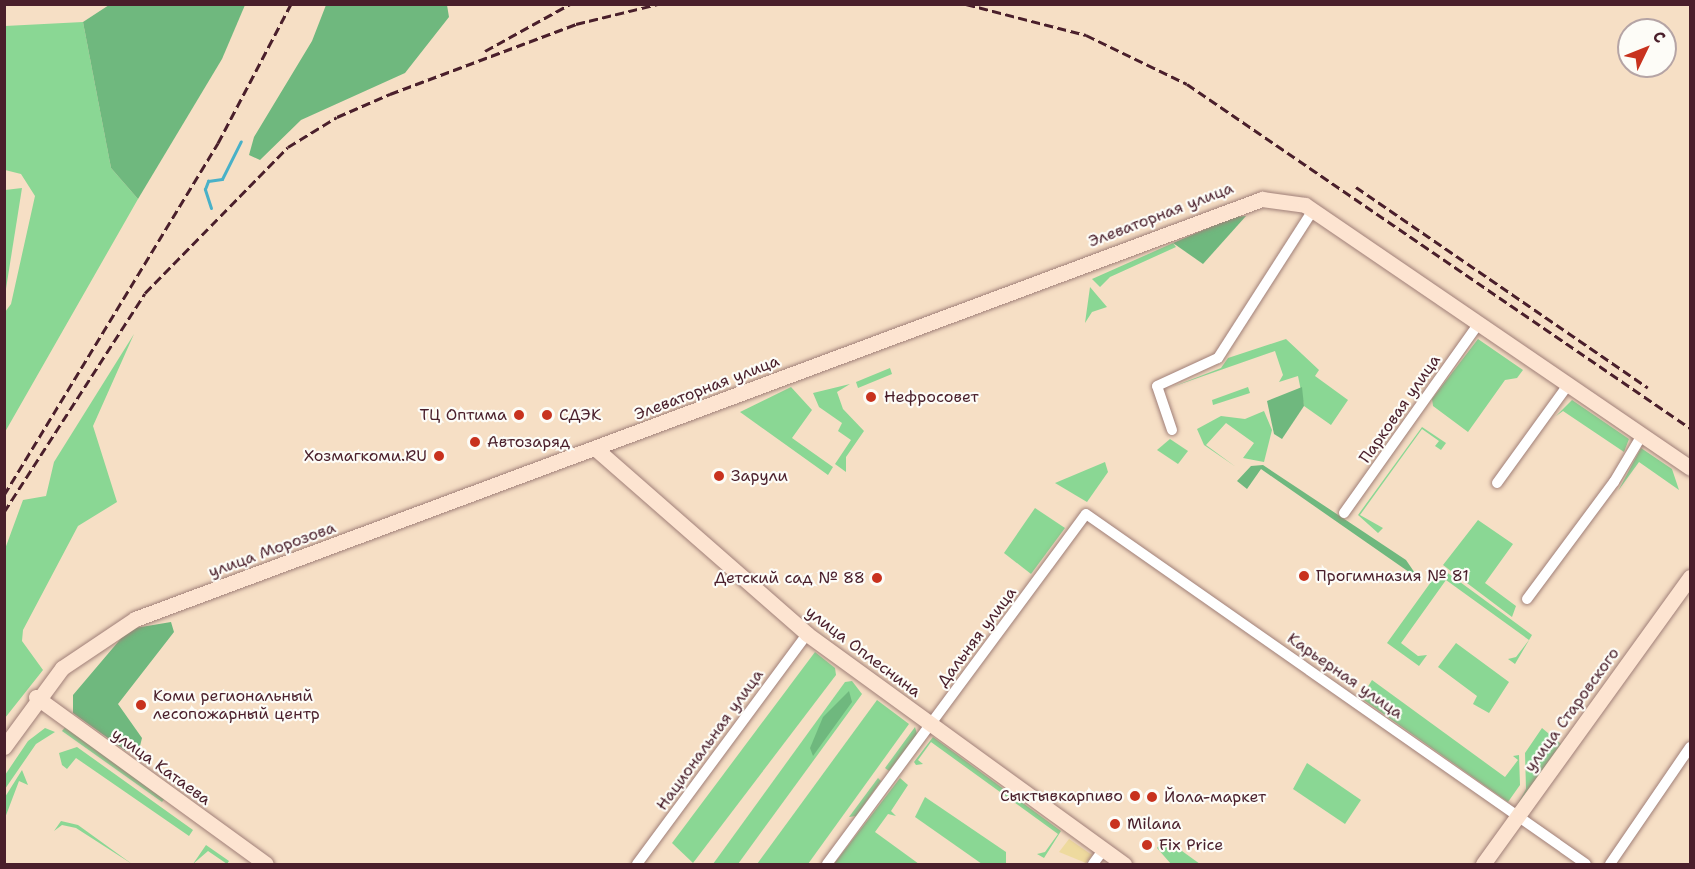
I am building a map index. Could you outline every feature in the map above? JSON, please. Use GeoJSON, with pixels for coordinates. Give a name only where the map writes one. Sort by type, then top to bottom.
{"type":"FeatureCollection","features":[{"type":"Feature","properties":{"kind":"main road","name":"Элеваторная улица"},"geometry":{"type":"LineString","coordinates":[[596,449],[1238,204],[1284,198],[1313,210],[1690,468]]}},
{"type":"Feature","properties":{"kind":"main road","name":"улица Оплеснина"},"geometry":{"type":"LineString","coordinates":[[596,449],[807,634],[1124,864]]}},
{"type":"Feature","properties":{"kind":"main road","name":"улица Морозова"},"geometry":{"type":"LineString","coordinates":[[4,747],[36,697],[70,660],[121,625],[596,449]]}},
{"type":"Feature","properties":{"kind":"main road","name":"улица Старовского"},"geometry":{"type":"LineString","coordinates":[[1483,864],[1690,577]]}},
{"type":"Feature","properties":{"kind":"main road","name":"улица Катаева"},"geometry":{"type":"LineString","coordinates":[[36,697],[266,864]]}},
{"type":"Feature","properties":{"kind":"street"},"geometry":{"type":"LineString","coordinates":[[1172,430],[1157,386],[1218,358],[1313,210]]}},
{"type":"Feature","properties":{"kind":"street","name":"Парковая улица"},"geometry":{"type":"LineString","coordinates":[[1344,513],[1479,323]]}},
{"type":"Feature","properties":{"kind":"street"},"geometry":{"type":"LineString","coordinates":[[1497,483],[1568,385]]}},
{"type":"Feature","properties":{"kind":"street"},"geometry":{"type":"LineString","coordinates":[[1527,598],[1614,482],[1642,435]]}},
{"type":"Feature","properties":{"kind":"street","name":"Дальняя улица"},"geometry":{"type":"LineString","coordinates":[[827,864],[1086,514]]}},
{"type":"Feature","properties":{"kind":"street","name":"Карьерная улица"},"geometry":{"type":"LineString","coordinates":[[1086,514],[1586,864]]}},
{"type":"Feature","properties":{"kind":"street","name":"Национальная улица"},"geometry":{"type":"LineString","coordinates":[[637,864],[807,634]]}},
{"type":"Feature","properties":{"kind":"street"},"geometry":{"type":"LineString","coordinates":[[1610,864],[1690,747]]}},
{"type":"Feature","properties":{"kind":"street"},"geometry":{"type":"LineString","coordinates":[[1093,864],[1103,850]]}},
{"type":"Feature","properties":{"kind":"green space"},"geometry":{"type":"Polygon","coordinates":[[[109,5],[245,5],[222,59],[138,199],[111,168],[83,22],[109,5]]]}},
{"type":"Feature","properties":{"kind":"green space"},"geometry":{"type":"Polygon","coordinates":[[[326,5],[447,5],[449,17],[405,73],[301,120],[260,160],[249,155],[254,137],[312,41],[326,5]]]}},
{"type":"Feature","properties":{"kind":"green space"},"geometry":{"type":"Polygon","coordinates":[[[83,22],[111,168],[138,199],[5,432],[5,312],[11,304],[35,196],[21,174],[5,170],[5,26],[83,22]]]}},
{"type":"Feature","properties":{"kind":"green space"},"geometry":{"type":"Polygon","coordinates":[[[22,188],[5,295],[5,190],[22,188]]]}},
{"type":"Feature","properties":{"kind":"green space"},"geometry":{"type":"Polygon","coordinates":[[[1246,216],[1203,264],[1173,243],[1234,217],[1246,216]]]}},
{"type":"Feature","properties":{"kind":"green space"},"geometry":{"type":"Polygon","coordinates":[[[1173,243],[1176,247],[1110,277],[1100,287],[1092,279],[1173,243]]]}},
{"type":"Feature","properties":{"kind":"green space"},"geometry":{"type":"Polygon","coordinates":[[[1090,287],[1107,307],[1092,312],[1085,323],[1090,287]]]}},
{"type":"Feature","properties":{"kind":"green space"},"geometry":{"type":"Polygon","coordinates":[[[134,334],[93,426],[117,502],[78,526],[23,630],[22,641],[43,670],[5,718],[5,549],[23,500],[46,496],[54,462],[134,334]]]}},
{"type":"Feature","properties":{"kind":"green space"},"geometry":{"type":"Polygon","coordinates":[[[1286,339],[1319,370],[1315,376],[1348,400],[1331,425],[1304,406],[1298,376],[1279,382],[1283,375],[1275,351],[1172,387],[1221,368],[1228,358],[1286,339]]]}},
{"type":"Feature","properties":{"kind":"green space"},"geometry":{"type":"Polygon","coordinates":[[[1478,339],[1523,370],[1517,378],[1505,380],[1468,432],[1433,406],[1432,399],[1478,339]]]}},
{"type":"Feature","properties":{"kind":"green space"},"geometry":{"type":"Polygon","coordinates":[[[890,368],[892,374],[858,388],[856,382],[890,368]]]}},
{"type":"Feature","properties":{"kind":"green space"},"geometry":{"type":"Polygon","coordinates":[[[850,384],[837,392],[843,409],[864,431],[846,457],[846,472],[835,464],[851,440],[838,431],[842,423],[819,407],[813,393],[850,384]]]}},
{"type":"Feature","properties":{"kind":"green space"},"geometry":{"type":"Polygon","coordinates":[[[791,387],[812,410],[792,438],[833,467],[828,475],[740,412],[791,387]]]}},
{"type":"Feature","properties":{"kind":"green space"},"geometry":{"type":"Polygon","coordinates":[[[1248,387],[1250,393],[1213,405],[1212,400],[1248,387]]]}},
{"type":"Feature","properties":{"kind":"green space"},"geometry":{"type":"Polygon","coordinates":[[[1302,387],[1304,406],[1282,439],[1274,434],[1267,401],[1302,387]]]}},
{"type":"Feature","properties":{"kind":"green space"},"geometry":{"type":"Polygon","coordinates":[[[1572,400],[1629,439],[1624,452],[1563,411],[1556,416],[1572,400]]]}},
{"type":"Feature","properties":{"kind":"green space"},"geometry":{"type":"Polygon","coordinates":[[[1264,411],[1272,430],[1264,462],[1243,458],[1254,443],[1226,423],[1206,445],[1236,467],[1204,445],[1197,429],[1221,416],[1245,419],[1264,411]]]}},
{"type":"Feature","properties":{"kind":"green space"},"geometry":{"type":"Polygon","coordinates":[[[1422,427],[1446,443],[1441,450],[1435,446],[1439,441],[1422,429],[1360,515],[1383,528],[1378,533],[1358,515],[1422,427]]]}},
{"type":"Feature","properties":{"kind":"green space"},"geometry":{"type":"Polygon","coordinates":[[[1170,439],[1188,451],[1178,464],[1157,450],[1170,439]]]}},
{"type":"Feature","properties":{"kind":"green space"},"geometry":{"type":"Polygon","coordinates":[[[1641,448],[1672,469],[1679,490],[1639,462],[1618,491],[1641,448]]]}},
{"type":"Feature","properties":{"kind":"green space"},"geometry":{"type":"Polygon","coordinates":[[[1105,462],[1108,472],[1087,502],[1055,483],[1105,462]]]}},
{"type":"Feature","properties":{"kind":"green space"},"geometry":{"type":"Polygon","coordinates":[[[1263,465],[1406,560],[1419,579],[1261,469],[1247,489],[1237,481],[1251,466],[1263,465]]]}},
{"type":"Feature","properties":{"kind":"green space"},"geometry":{"type":"Polygon","coordinates":[[[1035,508],[1065,528],[1031,574],[1004,553],[1035,508]]]}},
{"type":"Feature","properties":{"kind":"green space"},"geometry":{"type":"Polygon","coordinates":[[[1478,520],[1513,544],[1485,583],[1516,606],[1512,617],[1443,565],[1478,520]]]}},
{"type":"Feature","properties":{"kind":"green space"},"geometry":{"type":"Polygon","coordinates":[[[1441,568],[1532,635],[1515,664],[1508,659],[1516,657],[1529,640],[1446,580],[1401,643],[1418,656],[1427,655],[1419,666],[1387,643],[1441,568]]]}},
{"type":"Feature","properties":{"kind":"green space"},"geometry":{"type":"Polygon","coordinates":[[[171,622],[174,632],[118,704],[142,738],[140,746],[126,751],[73,713],[73,695],[129,629],[171,622]]]}},
{"type":"Feature","properties":{"kind":"green space"},"geometry":{"type":"Polygon","coordinates":[[[1456,643],[1509,682],[1489,713],[1473,704],[1477,696],[1438,667],[1456,643]]]}},
{"type":"Feature","properties":{"kind":"green space"},"geometry":{"type":"Polygon","coordinates":[[[815,652],[835,668],[836,675],[693,863],[672,843],[815,652]]]}},
{"type":"Feature","properties":{"kind":"green space"},"geometry":{"type":"Polygon","coordinates":[[[1372,680],[1505,777],[1518,760],[1513,756],[1519,755],[1520,785],[1508,802],[1361,698],[1372,680]]]}},
{"type":"Feature","properties":{"kind":"green space"},"geometry":{"type":"Polygon","coordinates":[[[852,681],[862,694],[738,864],[713,864],[845,682],[852,681]]]}},
{"type":"Feature","properties":{"kind":"green space"},"geometry":{"type":"Polygon","coordinates":[[[849,691],[852,702],[813,756],[810,748],[823,717],[849,691]]]}},
{"type":"Feature","properties":{"kind":"green space"},"geometry":{"type":"Polygon","coordinates":[[[877,700],[909,724],[808,864],[757,864],[877,700]]]}},
{"type":"Feature","properties":{"kind":"green space"},"geometry":{"type":"Polygon","coordinates":[[[66,726],[166,797],[162,802],[62,731],[66,726]]]}},
{"type":"Feature","properties":{"kind":"green space"},"geometry":{"type":"Polygon","coordinates":[[[915,727],[917,734],[889,771],[885,768],[915,727]]]}},
{"type":"Feature","properties":{"kind":"green space"},"geometry":{"type":"Polygon","coordinates":[[[45,728],[55,732],[36,744],[5,789],[5,775],[28,741],[45,728]]]}},
{"type":"Feature","properties":{"kind":"green space"},"geometry":{"type":"Polygon","coordinates":[[[1542,728],[1561,744],[1516,807],[1526,789],[1525,753],[1542,728]]]}},
{"type":"Feature","properties":{"kind":"green space"},"geometry":{"type":"Polygon","coordinates":[[[933,737],[1061,831],[1044,858],[1037,854],[1045,852],[1058,834],[931,742],[918,760],[923,764],[916,765],[914,762],[933,737]]]}},
{"type":"Feature","properties":{"kind":"green space"},"geometry":{"type":"Polygon","coordinates":[[[77,747],[193,830],[189,836],[76,758],[67,769],[62,765],[59,753],[77,747]]]}},
{"type":"Feature","properties":{"kind":"green space"},"geometry":{"type":"Polygon","coordinates":[[[1307,763],[1361,800],[1345,824],[1293,789],[1307,763]]]}},
{"type":"Feature","properties":{"kind":"green space"},"geometry":{"type":"Polygon","coordinates":[[[22,770],[28,785],[19,781],[5,818],[5,797],[22,770]]]}},
{"type":"Feature","properties":{"kind":"green space"},"geometry":{"type":"Polygon","coordinates":[[[878,778],[881,781],[856,816],[849,817],[878,778]]]}},
{"type":"Feature","properties":{"kind":"green space"},"geometry":{"type":"Polygon","coordinates":[[[900,778],[908,785],[891,811],[896,816],[888,814],[875,832],[919,864],[834,864],[900,778]]]}},
{"type":"Feature","properties":{"kind":"green space"},"geometry":{"type":"Polygon","coordinates":[[[925,797],[1006,852],[1006,864],[982,864],[915,817],[925,797]]]}},
{"type":"Feature","properties":{"kind":"green space"},"geometry":{"type":"Polygon","coordinates":[[[61,821],[78,825],[132,864],[76,828],[62,825],[54,831],[61,821]]]}},
{"type":"Feature","properties":{"kind":"green space"},"geometry":{"type":"Polygon","coordinates":[[[1164,838],[1200,864],[1171,864],[1157,848],[1164,838]]]}},
{"type":"Feature","properties":{"kind":"green space"},"geometry":{"type":"Polygon","coordinates":[[[206,845],[229,861],[227,864],[208,851],[193,864],[206,845]]]}},
{"type":"Feature","properties":{"kind":"sand"},"geometry":{"type":"Polygon","coordinates":[[[1069,839],[1092,855],[1086,863],[1059,852],[1069,839]]]}},
{"type":"Feature","properties":{"kind":"waterway"},"geometry":{"type":"LineString","coordinates":[[211,208],[205,189],[208,181],[222,179],[241,141]]}},
{"type":"Feature","properties":{"kind":"railway"},"geometry":{"type":"LineString","coordinates":[[4,495],[218,143],[291,4]]}},
{"type":"Feature","properties":{"kind":"railway"},"geometry":{"type":"LineString","coordinates":[[485,51],[570,4]]}},
{"type":"Feature","properties":{"kind":"railway"},"geometry":{"type":"LineString","coordinates":[[4,512],[145,293],[288,147],[337,117],[390,94],[576,24],[658,4]]}},
{"type":"Feature","properties":{"kind":"railway"},"geometry":{"type":"LineString","coordinates":[[966,4],[1086,35],[1187,84],[1690,428]]}},
{"type":"Feature","properties":{"kind":"railway"},"geometry":{"type":"LineString","coordinates":[[1356,187],[1648,388]]}},
{"type":"Feature","properties":{"kind":"place","name":"Нефросовет"},"geometry":{"type":"Point","coordinates":[871,397]}},
{"type":"Feature","properties":{"kind":"place","name":"ТЦ Оптима"},"geometry":{"type":"Point","coordinates":[519,415]}},
{"type":"Feature","properties":{"kind":"place","name":"СДЭК"},"geometry":{"type":"Point","coordinates":[547,415]}},
{"type":"Feature","properties":{"kind":"place","name":"Автозаряд"},"geometry":{"type":"Point","coordinates":[475,442]}},
{"type":"Feature","properties":{"kind":"place","name":"Хозмагкоми.RU"},"geometry":{"type":"Point","coordinates":[439,456]}},
{"type":"Feature","properties":{"kind":"place","name":"Зарули"},"geometry":{"type":"Point","coordinates":[719,476]}},
{"type":"Feature","properties":{"kind":"place","name":"Прогимназия № 81"},"geometry":{"type":"Point","coordinates":[1304,576]}},
{"type":"Feature","properties":{"kind":"place","name":"Детский сад № 88"},"geometry":{"type":"Point","coordinates":[877,578]}},
{"type":"Feature","properties":{"kind":"place","name":"Коми региональный лесопожарный центр"},"geometry":{"type":"Point","coordinates":[141,705]}},
{"type":"Feature","properties":{"kind":"place","name":"Сыктывкарпиво"},"geometry":{"type":"Point","coordinates":[1135,796]}},
{"type":"Feature","properties":{"kind":"place","name":"Йола-маркет"},"geometry":{"type":"Point","coordinates":[1152,797]}},
{"type":"Feature","properties":{"kind":"place","name":"Milana"},"geometry":{"type":"Point","coordinates":[1115,824]}},
{"type":"Feature","properties":{"kind":"place","name":"Fix Price"},"geometry":{"type":"Point","coordinates":[1147,845]}}]}
